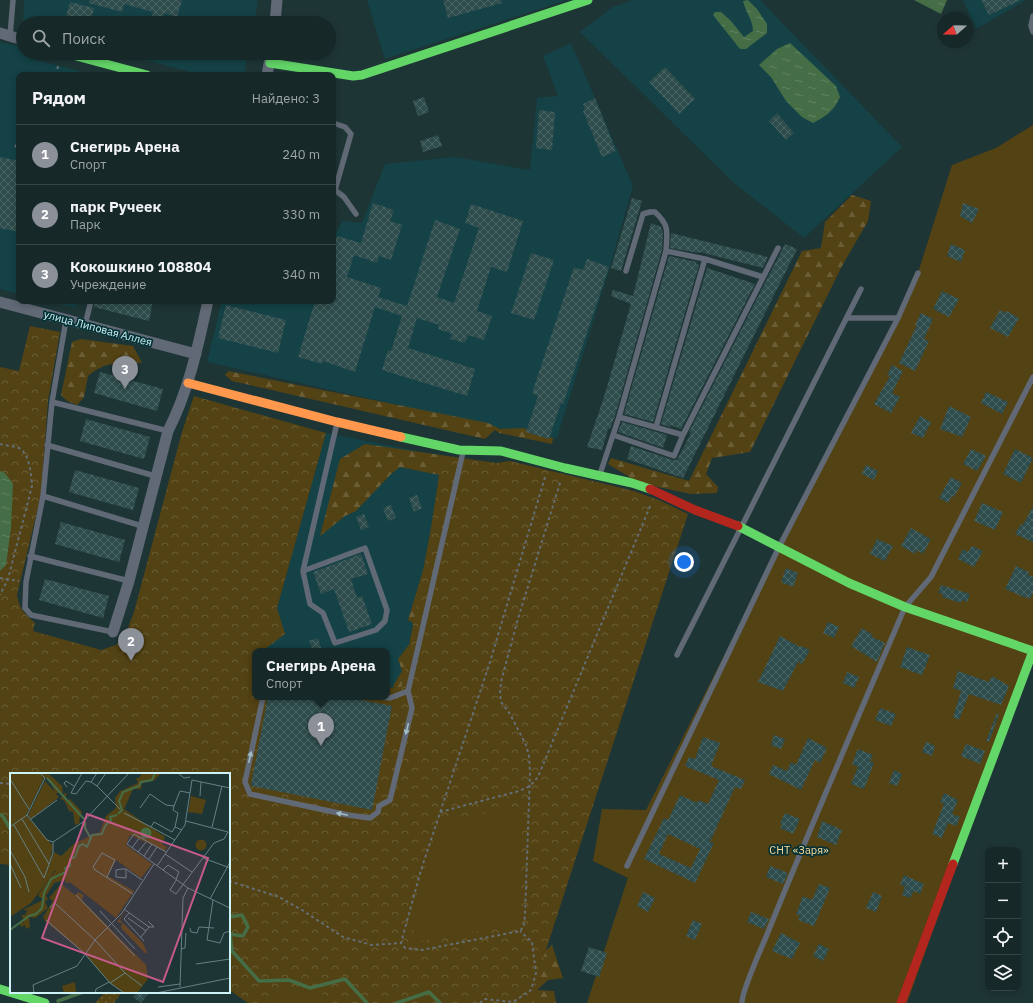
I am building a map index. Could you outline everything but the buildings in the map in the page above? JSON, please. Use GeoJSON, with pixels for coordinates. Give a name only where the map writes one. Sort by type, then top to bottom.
{"type":"FeatureCollection","features":[{"type":"Feature","properties":{"kind":"street"},"geometry":{"type":"LineString","coordinates":[[276,16],[277,0]]}},
{"type":"Feature","properties":{"kind":"street"},"geometry":{"type":"LineString","coordinates":[[336,72],[353,76],[362,75],[588,0]]}},
{"type":"Feature","properties":{"kind":"street"},"geometry":{"type":"LineString","coordinates":[[5,34],[16,38]]}},
{"type":"Feature","properties":{"kind":"street"},"geometry":{"type":"LineString","coordinates":[[91,60],[135,72]]}},
{"type":"Feature","properties":{"kind":"street"},"geometry":{"type":"LineString","coordinates":[[268,72],[270,60]]}},
{"type":"Feature","properties":{"kind":"street"},"geometry":{"type":"LineString","coordinates":[[279,60],[335,72]]}},
{"type":"Feature","properties":{"kind":"street","name":"улица Липовая Аллея"},"geometry":{"type":"LineString","coordinates":[[0,302],[196,354]]}},
{"type":"Feature","properties":{"kind":"street"},"geometry":{"type":"LineString","coordinates":[[113,632],[168,432],[178,412],[188,383],[207,304]]}},
{"type":"Feature","properties":{"kind":"street"},"geometry":{"type":"LineString","coordinates":[[188,383],[337,422],[463,450],[501,451],[565,468],[632,483],[656,491],[695,510],[741,527],[849,583],[905,607],[1033,651],[901,1003]]}},
{"type":"Feature","properties":{"kind":"street"},"geometry":{"type":"LineString","coordinates":[[0,989],[10,992]]}},
{"type":"Feature","properties":{"kind":"street"},"geometry":{"type":"LineString","coordinates":[[13,993],[44,1003]]}},
{"type":"Feature","properties":{"kind":"lane"},"geometry":{"type":"LineString","coordinates":[[5,34],[13,0]]}},
{"type":"Feature","properties":{"kind":"lane"},"geometry":{"type":"LineString","coordinates":[[1033,16],[1031,26],[1033,32]]}},
{"type":"Feature","properties":{"kind":"lane"},"geometry":{"type":"LineString","coordinates":[[336,124],[345,127],[351,134],[336,183]]}},
{"type":"Feature","properties":{"kind":"lane"},"geometry":{"type":"LineString","coordinates":[[336,191],[344,197],[356,214]]}},
{"type":"Feature","properties":{"kind":"lane"},"geometry":{"type":"LineString","coordinates":[[599,476],[620,417],[666,250],[667,228],[655,212],[643,214],[626,271]]}},
{"type":"Feature","properties":{"kind":"lane"},"geometry":{"type":"LineString","coordinates":[[613,436],[674,456],[762,277],[778,248]]}},
{"type":"Feature","properties":{"kind":"lane"},"geometry":{"type":"LineString","coordinates":[[666,250],[705,259],[762,277]]}},
{"type":"Feature","properties":{"kind":"lane"},"geometry":{"type":"LineString","coordinates":[[656,427],[705,259]]}},
{"type":"Feature","properties":{"kind":"lane"},"geometry":{"type":"LineString","coordinates":[[627,866],[779,547],[898,318],[918,273]]}},
{"type":"Feature","properties":{"kind":"lane"},"geometry":{"type":"LineString","coordinates":[[677,655],[861,289]]}},
{"type":"Feature","properties":{"kind":"lane"},"geometry":{"type":"LineString","coordinates":[[85,325],[90,304]]}},
{"type":"Feature","properties":{"kind":"lane"},"geometry":{"type":"LineString","coordinates":[[847,318],[898,318]]}},
{"type":"Feature","properties":{"kind":"lane"},"geometry":{"type":"LineString","coordinates":[[66,320],[52,402],[47,445],[44,496],[30,556],[26,582],[25,608],[31,615],[113,632]]}},
{"type":"Feature","properties":{"kind":"lane"},"geometry":{"type":"LineString","coordinates":[[742,1003],[742,999],[779,904],[905,607],[932,577],[1033,377]]}},
{"type":"Feature","properties":{"kind":"lane"},"geometry":{"type":"LineString","coordinates":[[52,402],[168,432]]}},
{"type":"Feature","properties":{"kind":"lane"},"geometry":{"type":"LineString","coordinates":[[620,417],[683,436]]}},
{"type":"Feature","properties":{"kind":"lane"},"geometry":{"type":"LineString","coordinates":[[303,571],[365,548],[387,610],[385,621],[376,630],[335,643],[323,613],[310,604],[303,571],[337,422]]}},
{"type":"Feature","properties":{"kind":"lane"},"geometry":{"type":"LineString","coordinates":[[47,445],[155,476]]}},
{"type":"Feature","properties":{"kind":"lane"},"geometry":{"type":"LineString","coordinates":[[262,700],[245,782],[250,794],[348,815],[370,818],[378,812],[379,806],[390,800],[412,708],[408,691],[463,450]]}},
{"type":"Feature","properties":{"kind":"lane"},"geometry":{"type":"LineString","coordinates":[[44,496],[142,526]]}},
{"type":"Feature","properties":{"kind":"lane"},"geometry":{"type":"LineString","coordinates":[[30,556],[128,581]]}},
{"type":"Feature","properties":{"kind":"lane"},"geometry":{"type":"LineString","coordinates":[[390,698],[408,691]]}},
{"type":"Feature","properties":{"kind":"path"},"geometry":{"type":"LineString","coordinates":[[0,444],[18,448],[25,453],[31,475],[32,486],[8,579],[0,595]]}},
{"type":"Feature","properties":{"kind":"path"},"geometry":{"type":"LineString","coordinates":[[401,943],[421,870],[490,662],[549,464]]}},
{"type":"Feature","properties":{"kind":"path"},"geometry":{"type":"LineString","coordinates":[[401,943],[405,948],[422,950],[520,931],[524,926],[530,786],[529,756],[526,745],[510,714],[501,702],[500,688],[518,622],[565,468]]}},
{"type":"Feature","properties":{"kind":"path"},"geometry":{"type":"LineString","coordinates":[[440,812],[519,791],[530,786],[538,776],[656,491]]}},
{"type":"Feature","properties":{"kind":"path"},"geometry":{"type":"LineString","coordinates":[[0,578],[26,582]]}},
{"type":"Feature","properties":{"kind":"path"},"geometry":{"type":"LineString","coordinates":[[0,783],[10,784]]}},
{"type":"Feature","properties":{"kind":"path"},"geometry":{"type":"LineString","coordinates":[[230,881],[279,897],[343,936],[372,945],[401,943]]}},
{"type":"Feature","properties":{"kind":"path"},"geometry":{"type":"LineString","coordinates":[[480,1003],[484,998],[513,1002],[531,990],[536,973],[532,942],[520,931]]}},
{"type":"Feature","properties":{"kind":"shaded area"},"geometry":{"type":"Polygon","coordinates":[[[24,0],[258,0],[255,16],[23,16],[24,0]]]}},
{"type":"Feature","properties":{"kind":"shaded area"},"geometry":{"type":"Polygon","coordinates":[[[367,0],[567,0],[385,59],[367,0]]]}},
{"type":"Feature","properties":{"kind":"shaded area"},"geometry":{"type":"Polygon","coordinates":[[[633,0],[760,0],[902,147],[804,238],[733,182],[580,32],[613,7],[633,0]]]}},
{"type":"Feature","properties":{"kind":"shaded area"},"geometry":{"type":"Polygon","coordinates":[[[963,0],[1026,0],[976,29],[973,22],[973,12],[968,12],[963,0]]]}},
{"type":"Feature","properties":{"kind":"shaded area"},"geometry":{"type":"Polygon","coordinates":[[[0,42],[16,45],[16,60],[36,60],[83,72],[16,72],[16,293],[0,289],[0,42]]]}},
{"type":"Feature","properties":{"kind":"shaded area"},"geometry":{"type":"Polygon","coordinates":[[[571,43],[633,186],[609,270],[557,438],[548,439],[207,362],[221,304],[336,304],[336,234],[342,221],[362,223],[385,164],[454,157],[530,170],[537,98],[558,96],[543,56],[571,43]]]}},
{"type":"Feature","properties":{"kind":"shaded area"},"geometry":{"type":"Polygon","coordinates":[[[145,60],[247,60],[245,72],[191,72],[145,60]]]}},
{"type":"Feature","properties":{"kind":"shaded area"},"geometry":{"type":"Polygon","coordinates":[[[59,304],[77,304],[76,308],[59,304]]]}},
{"type":"Feature","properties":{"kind":"shaded area"},"geometry":{"type":"Polygon","coordinates":[[[326,433],[442,456],[431,528],[401,689],[390,687],[390,648],[266,648],[326,433]]]}},
{"type":"Feature","properties":{"kind":"green space","name":"СНТ «Заря»"},"geometry":{"type":"Polygon","coordinates":[[[1033,125],[1033,651],[907,1003],[587,1003],[628,878],[593,861],[602,809],[646,810],[779,547],[898,318],[918,273],[952,165],[996,148],[1033,125]]]}},
{"type":"Feature","properties":{"kind":"green space"},"geometry":{"type":"Polygon","coordinates":[[[852,195],[871,201],[868,221],[842,266],[750,452],[712,458],[706,474],[718,487],[717,493],[691,494],[639,483],[608,464],[611,458],[689,481],[802,251],[821,248],[825,222],[852,195]]]}},
{"type":"Feature","properties":{"kind":"green space"},"geometry":{"type":"Polygon","coordinates":[[[30,326],[60,332],[48,401],[41,495],[17,595],[19,604],[28,617],[35,623],[33,631],[101,650],[116,645],[125,636],[134,612],[182,432],[194,396],[326,433],[277,608],[285,634],[266,648],[252,648],[252,700],[390,700],[390,687],[401,689],[431,528],[442,456],[496,463],[510,461],[634,491],[661,501],[688,514],[543,959],[531,1003],[248,1003],[230,991],[230,773],[10,773],[10,865],[0,864],[0,367],[19,371],[30,326]]]}},
{"type":"Feature","properties":{"kind":"green space"},"geometry":{"type":"Polygon","coordinates":[[[81,339],[133,346],[142,363],[119,363],[101,367],[88,376],[84,397],[77,405],[67,401],[61,395],[72,342],[81,339]]]}},
{"type":"Feature","properties":{"kind":"green space"},"geometry":{"type":"Polygon","coordinates":[[[228,371],[488,423],[500,429],[523,428],[553,438],[552,444],[499,433],[495,430],[485,439],[232,381],[225,375],[228,371]]]}},
{"type":"Feature","properties":{"kind":"green space"},"geometry":{"type":"Polygon","coordinates":[[[365,444],[496,463],[407,720],[393,686],[402,671],[398,659],[422,628],[408,620],[437,524],[439,475],[400,467],[391,474],[356,511],[345,516],[320,536],[340,459],[365,444]]]}},
{"type":"Feature","properties":{"kind":"green space"},"geometry":{"type":"Polygon","coordinates":[[[513,807],[519,808],[523,813],[519,888],[520,924],[420,941],[409,923],[438,824],[513,807]]]}},
{"type":"Feature","properties":{"kind":"green space"},"geometry":{"type":"Polygon","coordinates":[[[552,945],[563,978],[548,980],[537,990],[554,991],[556,1003],[434,1003],[533,961],[552,945]]]}},
{"type":"Feature","properties":{"kind":"green space"},"geometry":{"type":"Polygon","coordinates":[[[276,987],[325,995],[331,1003],[273,1003],[276,987]]]}},
{"type":"Feature","properties":{"kind":"green space"},"geometry":{"type":"Polygon","coordinates":[[[104,993],[121,993],[114,1003],[95,1003],[104,993]]]}},
{"type":"Feature","properties":{"kind":"water"},"geometry":{"type":"Polygon","coordinates":[[[748,0],[757,9],[767,24],[767,33],[746,49],[740,49],[713,15],[715,12],[721,12],[731,21],[744,37],[753,31],[752,23],[743,1],[748,0]]]}},
{"type":"Feature","properties":{"kind":"water"},"geometry":{"type":"Polygon","coordinates":[[[914,0],[947,0],[942,12],[937,12],[914,0]]]}},
{"type":"Feature","properties":{"kind":"water"},"geometry":{"type":"Polygon","coordinates":[[[790,43],[836,86],[840,97],[829,113],[813,123],[802,117],[786,101],[771,77],[759,65],[777,49],[790,43]]]}},
{"type":"Feature","properties":{"kind":"water"},"geometry":{"type":"Polygon","coordinates":[[[0,471],[5,473],[13,484],[11,528],[6,565],[0,571],[0,471]]]}},
{"type":"Feature","properties":{"kind":"waterway"},"geometry":{"type":"LineString","coordinates":[[0,815],[2,815],[10,828]]}},
{"type":"Feature","properties":{"kind":"waterway"},"geometry":{"type":"LineString","coordinates":[[230,917],[242,915],[248,927],[243,936],[230,934]]}},
{"type":"Feature","properties":{"kind":"waterway"},"geometry":{"type":"LineString","coordinates":[[230,934],[232,951],[259,981],[289,980],[310,988],[345,979],[367,1003]]}},
{"type":"Feature","properties":{"kind":"waterway"},"geometry":{"type":"LineString","coordinates":[[397,1003],[429,992],[440,1003]]}},
{"type":"Feature","properties":{"kind":"waterway"},"geometry":{"type":"LineString","coordinates":[[58,1001],[80,993]]}},
{"type":"Feature","properties":{"kind":"traffic: fast"},"geometry":{"type":"LineString","coordinates":[[336,73],[353,76],[362,75],[588,0]]}},
{"type":"Feature","properties":{"kind":"traffic: fast"},"geometry":{"type":"LineString","coordinates":[[91,60],[136,72]]}},
{"type":"Feature","properties":{"kind":"traffic: fast"},"geometry":{"type":"LineString","coordinates":[[270,63],[327,72]]}},
{"type":"Feature","properties":{"kind":"traffic: fast"},"geometry":{"type":"LineString","coordinates":[[401,437],[459,450],[501,451],[565,468],[632,483],[650,489]]}},
{"type":"Feature","properties":{"kind":"traffic: fast"},"geometry":{"type":"LineString","coordinates":[[738,526],[849,583],[905,607],[1033,651]]}},
{"type":"Feature","properties":{"kind":"traffic: fast"},"geometry":{"type":"LineString","coordinates":[[953,864],[1033,651]]}},
{"type":"Feature","properties":{"kind":"traffic: fast"},"geometry":{"type":"LineString","coordinates":[[0,989],[10,992]]}},
{"type":"Feature","properties":{"kind":"traffic: fast"},"geometry":{"type":"LineString","coordinates":[[13,993],[45,1003]]}},
{"type":"Feature","properties":{"kind":"traffic: slow"},"geometry":{"type":"LineString","coordinates":[[188,383],[401,437]]}},
{"type":"Feature","properties":{"kind":"traffic: jam"},"geometry":{"type":"LineString","coordinates":[[650,489],[695,510],[738,526]]}},
{"type":"Feature","properties":{"kind":"traffic: jam"},"geometry":{"type":"LineString","coordinates":[[901,1003],[953,864]]}},
{"type":"Feature","properties":{"kind":"place","name":"Кокошкино 108804"},"geometry":{"type":"Point","coordinates":[125,389]}},
{"type":"Feature","properties":{"kind":"place","name":"парк Ручеек"},"geometry":{"type":"Point","coordinates":[131,661]}},
{"type":"Feature","properties":{"kind":"place","name":"Снегирь Арена"},"geometry":{"type":"Point","coordinates":[321,746]}}]}
